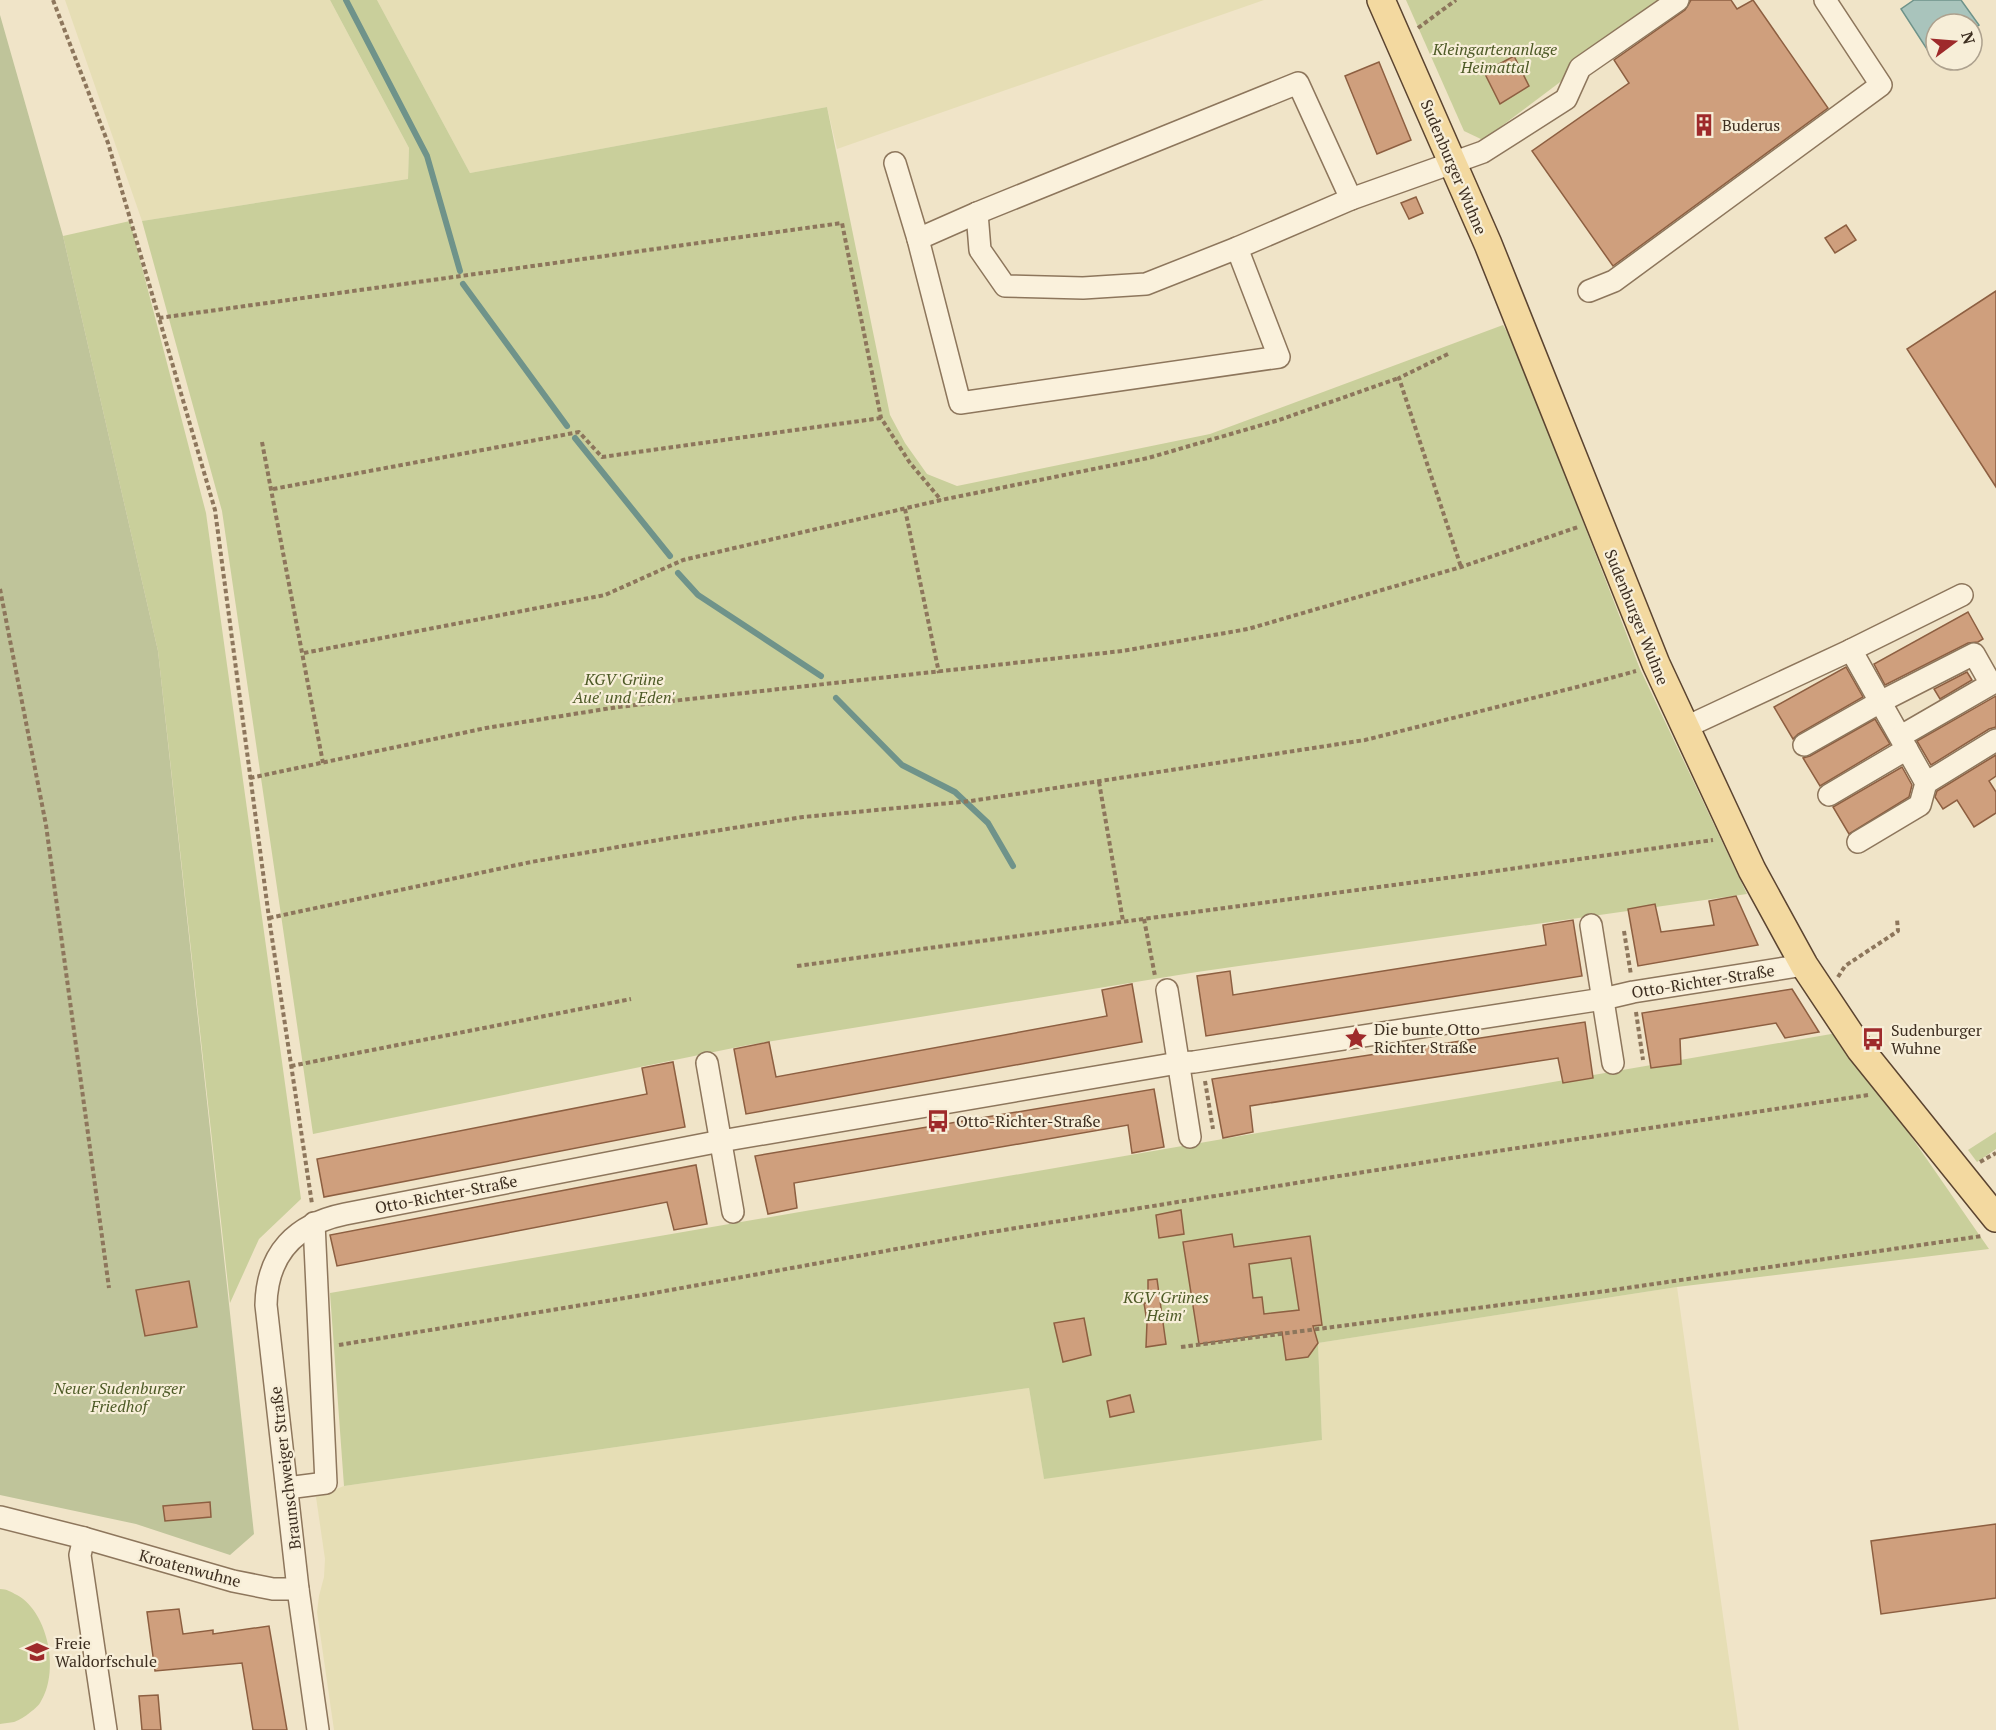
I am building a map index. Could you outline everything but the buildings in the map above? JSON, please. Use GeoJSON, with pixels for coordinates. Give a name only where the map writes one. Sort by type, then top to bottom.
{"type":"FeatureCollection","features":[{"type":"Feature","properties":{"kind":"main road","name":"Sudenburger Wuhne"},"geometry":{"type":"LineString","coordinates":[[1381,0],[1488,244],[1647,643],[1684,728],[1747,861],[1804,965],[1860,1049],[1993,1226]]}},
{"type":"Feature","properties":{"kind":"street"},"geometry":{"type":"LineString","coordinates":[[977,213],[981,250],[1005,286],[1083,288],[1146,284],[1351,199],[1483,152],[1566,99],[1580,68],[1678,0]]}},
{"type":"Feature","properties":{"kind":"street"},"geometry":{"type":"LineString","coordinates":[[1589,291],[1614,281],[1881,85],[1825,0]]}},
{"type":"Feature","properties":{"kind":"street"},"geometry":{"type":"LineString","coordinates":[[918,239],[1298,82],[1351,199]]}},
{"type":"Feature","properties":{"kind":"street"},"geometry":{"type":"LineString","coordinates":[[895,163],[918,239],[960,403],[1279,357],[1237,248]]}},
{"type":"Feature","properties":{"kind":"street"},"geometry":{"type":"LineString","coordinates":[[1684,728],[1962,595]]}},
{"type":"Feature","properties":{"kind":"street"},"geometry":{"type":"LineString","coordinates":[[1851,650],[1926,783]]}},
{"type":"Feature","properties":{"kind":"street"},"geometry":{"type":"LineString","coordinates":[[1804,745],[1880,702],[1974,654],[1991,684],[1829,795]]}},
{"type":"Feature","properties":{"kind":"street"},"geometry":{"type":"LineString","coordinates":[[1858,842],[1920,805],[1926,783],[1996,740]]}},
{"type":"Feature","properties":{"kind":"street"},"geometry":{"type":"LineString","coordinates":[[1591,925],[1613,1064]]}},
{"type":"Feature","properties":{"kind":"street","name":"Otto-Richter-Straße"},"geometry":{"type":"LineString","coordinates":[[314,1223],[345,1214],[721,1141],[1178,1063],[1212,1060],[1603,999],[1633,992],[1804,965]]}},
{"type":"Feature","properties":{"kind":"street"},"geometry":{"type":"LineString","coordinates":[[1161,985],[1178,1063],[1190,1137]]}},
{"type":"Feature","properties":{"kind":"street"},"geometry":{"type":"LineString","coordinates":[[707,1063],[733,1212]]}},
{"type":"Feature","properties":{"kind":"street"},"geometry":{"type":"LineString","coordinates":[[287,1488],[326,1483],[314,1223]]}},
{"type":"Feature","properties":{"kind":"street","name":"Braunschweiger Straße"},"geometry":{"type":"LineString","coordinates":[[314,1223],[296,1236],[281,1254],[273,1268],[267,1296],[268,1327],[298,1589],[318,1730]]}},
{"type":"Feature","properties":{"kind":"street","name":"Kroatenwuhne"},"geometry":{"type":"LineString","coordinates":[[0,1517],[84,1538],[233,1581],[273,1589],[298,1589]]}},
{"type":"Feature","properties":{"kind":"street"},"geometry":{"type":"LineString","coordinates":[[84,1538],[80,1555],[106,1730]]}},
{"type":"Feature","properties":{"kind":"path"},"geometry":{"type":"LineString","coordinates":[[52,0],[108,142],[215,510],[269,918],[314,1223]]}},
{"type":"Feature","properties":{"kind":"path"},"geometry":{"type":"LineString","coordinates":[[1418,28],[1456,0]]}},
{"type":"Feature","properties":{"kind":"path"},"geometry":{"type":"LineString","coordinates":[[159,318],[842,223],[881,418],[910,463],[941,500]]}},
{"type":"Feature","properties":{"kind":"path"},"geometry":{"type":"LineString","coordinates":[[304,653],[605,595],[683,560],[941,500],[1148,458],[1279,420],[1398,378],[1448,354]]}},
{"type":"Feature","properties":{"kind":"path"},"geometry":{"type":"LineString","coordinates":[[1398,378],[1461,567]]}},
{"type":"Feature","properties":{"kind":"path"},"geometry":{"type":"LineString","coordinates":[[273,489],[579,432],[602,457],[881,418]]}},
{"type":"Feature","properties":{"kind":"path"},"geometry":{"type":"LineString","coordinates":[[262,442],[273,489],[323,763]]}},
{"type":"Feature","properties":{"kind":"path"},"geometry":{"type":"LineString","coordinates":[[904,509],[939,673]]}},
{"type":"Feature","properties":{"kind":"path"},"geometry":{"type":"LineString","coordinates":[[250,778],[486,728],[618,707],[1122,651],[1248,629],[1461,567],[1584,525]]}},
{"type":"Feature","properties":{"kind":"path"},"geometry":{"type":"LineString","coordinates":[[0,589],[46,825],[110,1288]]}},
{"type":"Feature","properties":{"kind":"path"},"geometry":{"type":"LineString","coordinates":[[269,918],[531,862],[670,838],[803,817],[954,803],[1365,740],[1640,669]]}},
{"type":"Feature","properties":{"kind":"path"},"geometry":{"type":"LineString","coordinates":[[1099,782],[1123,921]]}},
{"type":"Feature","properties":{"kind":"path"},"geometry":{"type":"LineString","coordinates":[[797,966],[1721,838]]}},
{"type":"Feature","properties":{"kind":"path"},"geometry":{"type":"LineString","coordinates":[[1144,919],[1161,985]]}},
{"type":"Feature","properties":{"kind":"path"},"geometry":{"type":"LineString","coordinates":[[1833,985],[1845,966],[1898,931],[1897,919]]}},
{"type":"Feature","properties":{"kind":"path"},"geometry":{"type":"LineString","coordinates":[[291,1066],[631,999]]}},
{"type":"Feature","properties":{"kind":"path"},"geometry":{"type":"LineString","coordinates":[[1212,1060],[1216,1075],[1204,1077],[1212,1129]]}},
{"type":"Feature","properties":{"kind":"path"},"geometry":{"type":"LineString","coordinates":[[334,1346],[980,1234],[1445,1159],[1870,1095]]}},
{"type":"Feature","properties":{"kind":"path"},"geometry":{"type":"LineString","coordinates":[[1181,1347],[1599,1292],[1993,1226]]}},
{"type":"Feature","properties":{"kind":"shaded area"},"geometry":{"type":"Polygon","coordinates":[[[65,0],[330,0],[409,148],[408,179],[142,221],[65,0]]]}},
{"type":"Feature","properties":{"kind":"shaded area"},"geometry":{"type":"Polygon","coordinates":[[[377,0],[1264,0],[837,149],[827,107],[470,173],[377,0]]]}},
{"type":"Feature","properties":{"kind":"shaded area"},"geometry":{"type":"Polygon","coordinates":[[[1677,1287],[1739,1730],[334,1730],[317,1612],[325,1559],[316,1497],[344,1486],[1029,1388],[1044,1478],[1322,1440],[1318,1343],[1677,1287]]]}},
{"type":"Feature","properties":{"kind":"green space","name":"KGV 'Grüne Aue' und 'Eden'"},"geometry":{"type":"Polygon","coordinates":[[[330,0],[377,0],[470,173],[827,107],[890,415],[905,443],[927,474],[957,486],[1210,434],[1503,325],[1515,346],[1640,669],[1747,894],[1197,972],[748,1045],[313,1134],[222,511],[142,221],[408,179],[409,148],[330,0]]]}},
{"type":"Feature","properties":{"kind":"green space","name":"Kleingartenanlage Heimattal"},"geometry":{"type":"Polygon","coordinates":[[[1406,0],[1669,0],[1483,140],[1464,131],[1406,0]]]}},
{"type":"Feature","properties":{"kind":"green space","name":"Neuer Sudenburger Friedhof"},"geometry":{"type":"Polygon","coordinates":[[[0,15],[63,236],[158,651],[254,1534],[230,1555],[136,1524],[0,1495],[0,15]]]}},
{"type":"Feature","properties":{"kind":"green space"},"geometry":{"type":"Polygon","coordinates":[[[130,221],[206,513],[301,1199],[259,1239],[230,1303],[158,651],[63,236],[130,221]]]}},
{"type":"Feature","properties":{"kind":"green space","name":"KGV 'Grünes Heim'"},"geometry":{"type":"Polygon","coordinates":[[[1837,1033],[1989,1249],[1677,1287],[1318,1343],[1322,1440],[1044,1479],[1029,1388],[344,1486],[330,1293],[1837,1033]]]}},
{"type":"Feature","properties":{"kind":"green space"},"geometry":{"type":"Polygon","coordinates":[[[1996,1132],[1996,1149],[1977,1162],[1968,1150],[1996,1132]]]}},
{"type":"Feature","properties":{"kind":"green space"},"geometry":{"type":"Polygon","coordinates":[[[0,1589],[17,1595],[37,1615],[44,1629],[50,1660],[46,1690],[40,1703],[20,1719],[0,1724],[0,1589]]]}},
{"type":"Feature","properties":{"kind":"water"},"geometry":{"type":"Polygon","coordinates":[[[1914,0],[1961,0],[1970,12],[1924,12],[1924,45],[1901,9],[1914,0]]]}},
{"type":"Feature","properties":{"kind":"waterway"},"geometry":{"type":"LineString","coordinates":[[346,0],[427,156],[460,271]]}},
{"type":"Feature","properties":{"kind":"waterway"},"geometry":{"type":"LineString","coordinates":[[463,284],[567,426]]}},
{"type":"Feature","properties":{"kind":"waterway"},"geometry":{"type":"LineString","coordinates":[[575,438],[670,556]]}},
{"type":"Feature","properties":{"kind":"waterway"},"geometry":{"type":"LineString","coordinates":[[678,573],[698,595],[821,676]]}},
{"type":"Feature","properties":{"kind":"waterway"},"geometry":{"type":"LineString","coordinates":[[836,698],[902,765],[955,792],[988,823],[1013,866]]}},
{"type":"Feature","properties":{"kind":"place","name":"Buderus"},"geometry":{"type":"Point","coordinates":[1704,125]}},
{"type":"Feature","properties":{"kind":"place","name":"Die bunte Otto Richter Straße"},"geometry":{"type":"Point","coordinates":[1356,1038]}},
{"type":"Feature","properties":{"kind":"place","name":"Sudenburger Wuhne"},"geometry":{"type":"Point","coordinates":[1873,1039]}},
{"type":"Feature","properties":{"kind":"place","name":"Otto-Richter-Straße"},"geometry":{"type":"Point","coordinates":[938,1121]}},
{"type":"Feature","properties":{"kind":"place","name":"Freie Waldorfschule"},"geometry":{"type":"Point","coordinates":[37,1652]}}]}
